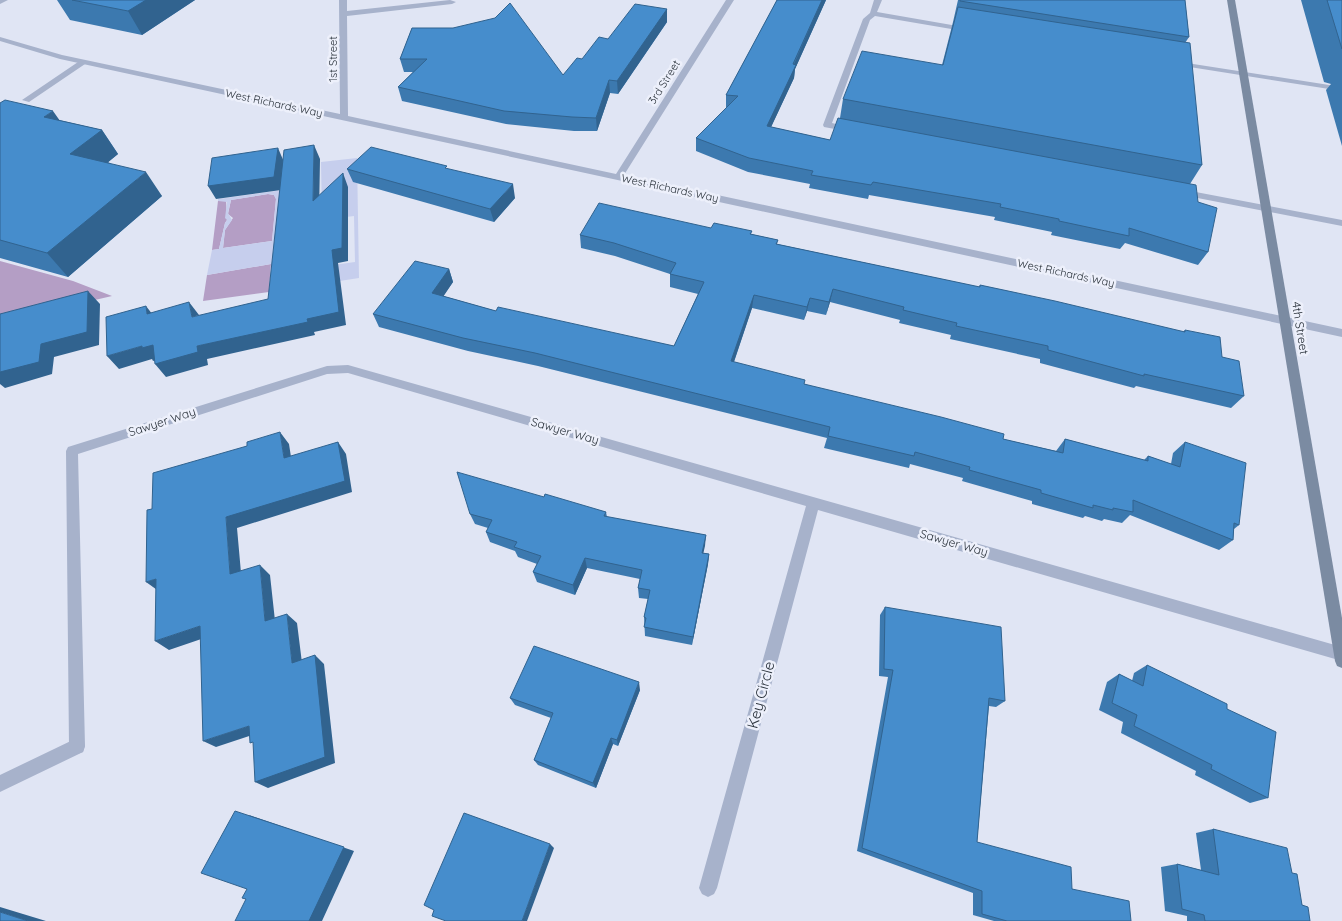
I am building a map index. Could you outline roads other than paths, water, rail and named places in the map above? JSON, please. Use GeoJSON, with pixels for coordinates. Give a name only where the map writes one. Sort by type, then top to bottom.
{"type":"FeatureCollection","features":[{"type":"Feature","properties":{"kind":"street"},"geometry":{"type":"LineString","coordinates":[[0,2],[4,0]]}},
{"type":"Feature","properties":{"kind":"street","name":"1st Street"},"geometry":{"type":"LineString","coordinates":[[344,0],[344,118]]}},
{"type":"Feature","properties":{"kind":"street","name":"3rd Street"},"geometry":{"type":"LineString","coordinates":[[618,177],[730,0]]}},
{"type":"Feature","properties":{"kind":"street"},"geometry":{"type":"LineString","coordinates":[[856,130],[828,125],[867,19],[873,14],[878,0]]}},
{"type":"Feature","properties":{"kind":"street","name":"4th Street"},"geometry":{"type":"LineString","coordinates":[[1231,0],[1342,656]]}},
{"type":"Feature","properties":{"kind":"street"},"geometry":{"type":"LineString","coordinates":[[344,14],[452,2]]}},
{"type":"Feature","properties":{"kind":"street"},"geometry":{"type":"LineString","coordinates":[[873,14],[980,31]]}},
{"type":"Feature","properties":{"kind":"street","name":"West Richards Way"},"geometry":{"type":"LineString","coordinates":[[0,39],[84,62],[1342,333]]}},
{"type":"Feature","properties":{"kind":"street"},"geometry":{"type":"LineString","coordinates":[[1165,61],[1342,89]]}},
{"type":"Feature","properties":{"kind":"street"},"geometry":{"type":"LineString","coordinates":[[26,100],[84,62]]}},
{"type":"Feature","properties":{"kind":"street"},"geometry":{"type":"LineString","coordinates":[[1171,190],[1342,223]]}},
{"type":"Feature","properties":{"kind":"street","name":"Sawyer Way"},"geometry":{"type":"LineString","coordinates":[[0,784],[78,746],[72,450],[327,370],[348,369],[1342,656]]}},
{"type":"Feature","properties":{"kind":"street","name":"Key Circle"},"geometry":{"type":"LineString","coordinates":[[708,888],[814,502]]}}]}
